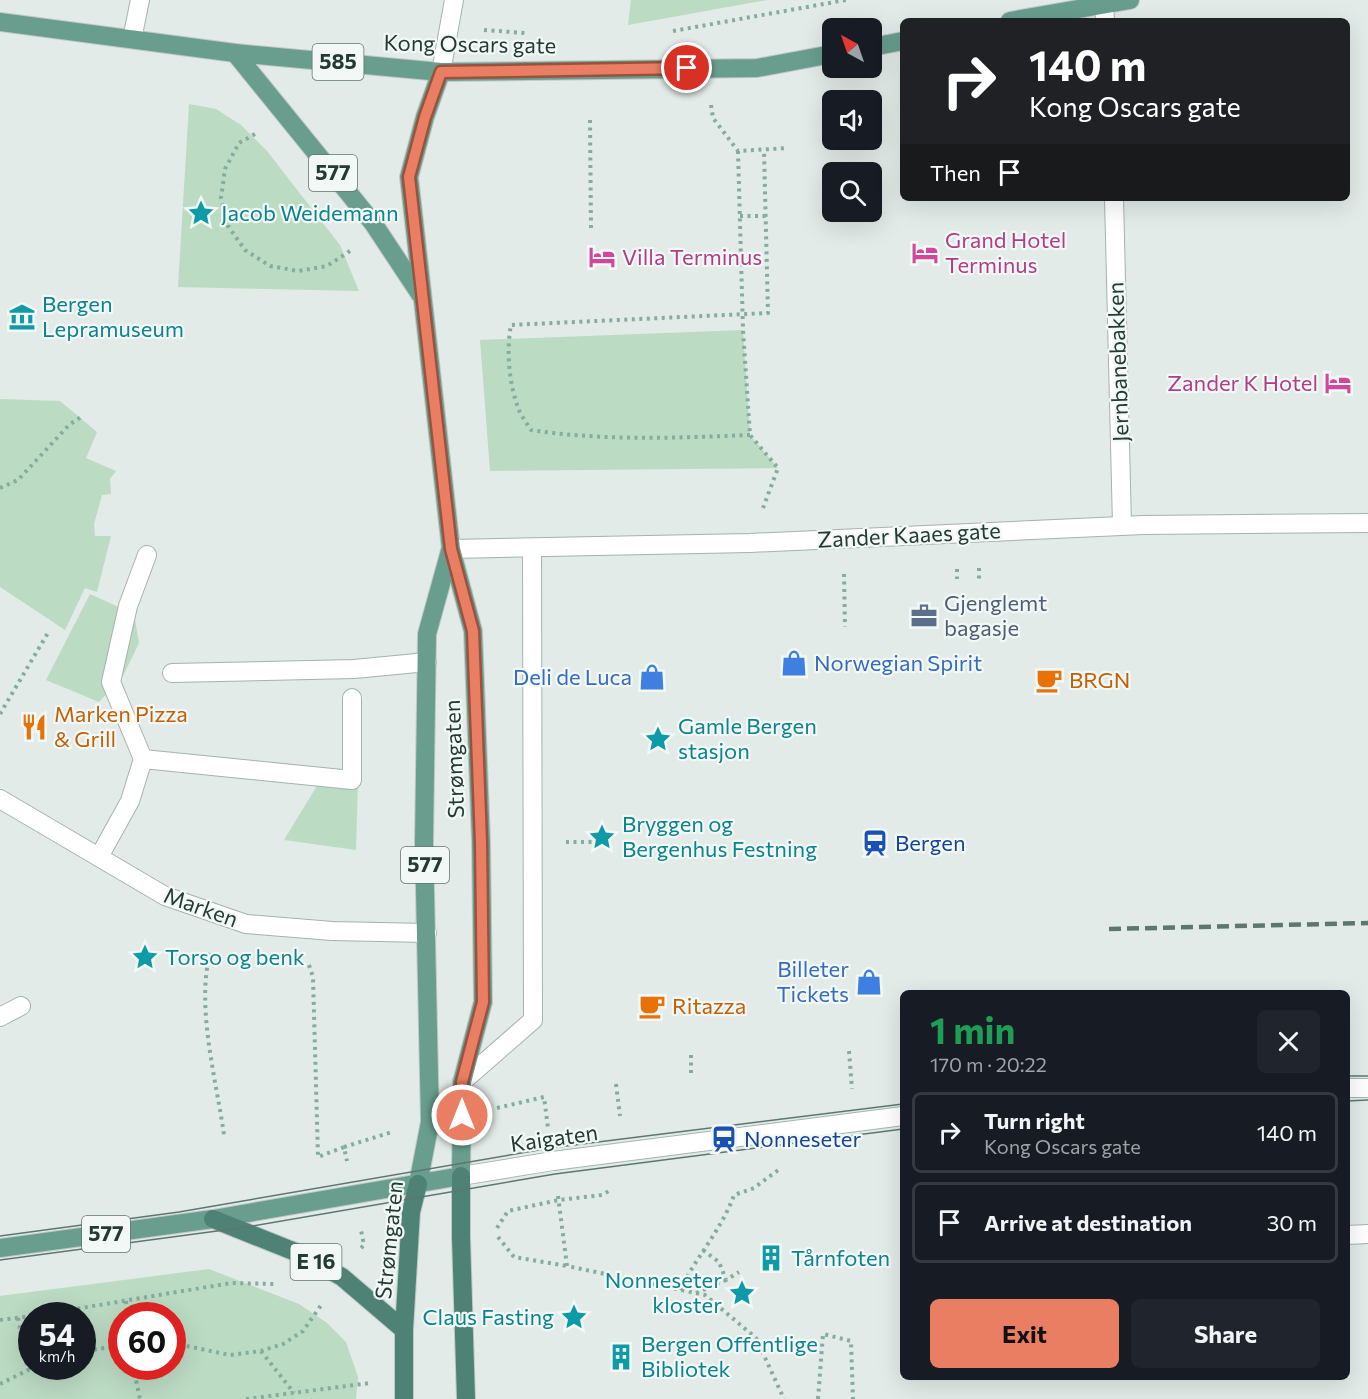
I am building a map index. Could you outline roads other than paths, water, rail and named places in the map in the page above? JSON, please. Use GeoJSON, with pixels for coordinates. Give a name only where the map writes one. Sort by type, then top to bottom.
{"type":"FeatureCollection","features":[{"type":"Feature","properties":{"kind":"highway","name":"Strømgaten"},"geometry":{"type":"LineString","coordinates":[[461,1176],[466,1399]]}},
{"type":"Feature","properties":{"kind":"highway","name":"Strømgaten"},"geometry":{"type":"LineString","coordinates":[[404,1399],[404,1330],[411,1212],[417,1184]]}},
{"type":"Feature","properties":{"kind":"highway","name":"E 16"},"geometry":{"type":"LineString","coordinates":[[213,1219],[303,1255],[342,1277],[404,1330]]}},
{"type":"Feature","properties":{"kind":"main road"},"geometry":{"type":"LineString","coordinates":[[1041,18],[1104,12],[1130,0]]}},
{"type":"Feature","properties":{"kind":"main road","name":"Kong Oscars gate"},"geometry":{"type":"LineString","coordinates":[[0,22],[235,53],[441,72],[758,68],[822,56]]}},
{"type":"Feature","properties":{"kind":"main road"},"geometry":{"type":"LineString","coordinates":[[882,44],[900,41]]}},
{"type":"Feature","properties":{"kind":"main road","name":"Strømgaten"},"geometry":{"type":"LineString","coordinates":[[235,53],[373,223],[423,300]]}},
{"type":"Feature","properties":{"kind":"main road","name":"Strømgaten"},"geometry":{"type":"LineString","coordinates":[[441,72],[425,117],[409,177],[451,549],[473,631],[481,842],[483,1002],[462,1082],[461,1176]]}},
{"type":"Feature","properties":{"kind":"main road","name":"Strømgaten"},"geometry":{"type":"LineString","coordinates":[[417,1184],[430,1122],[424,843],[427,634],[451,549]]}},
{"type":"Feature","properties":{"kind":"main road","name":"Kaigaten"},"geometry":{"type":"LineString","coordinates":[[0,1248],[213,1219],[461,1176]]}},
{"type":"Feature","properties":{"kind":"street"},"geometry":{"type":"LineString","coordinates":[[132,39],[140,0]]}},
{"type":"Feature","properties":{"kind":"street"},"geometry":{"type":"LineString","coordinates":[[441,72],[454,0]]}},
{"type":"Feature","properties":{"kind":"street","name":"Jernbanebakken"},"geometry":{"type":"LineString","coordinates":[[1114,201],[1122,525]]}},
{"type":"Feature","properties":{"kind":"street","name":"Zander Kaaes gate"},"geometry":{"type":"LineString","coordinates":[[451,549],[750,543],[1122,525],[1368,523]]}},
{"type":"Feature","properties":{"kind":"street"},"geometry":{"type":"LineString","coordinates":[[462,1082],[533,1020],[532,548]]}},
{"type":"Feature","properties":{"kind":"street"},"geometry":{"type":"LineString","coordinates":[[99,857],[130,801],[143,759],[111,682],[128,606],[147,555]]}},
{"type":"Feature","properties":{"kind":"street"},"geometry":{"type":"LineString","coordinates":[[172,673],[354,669],[426,662]]}},
{"type":"Feature","properties":{"kind":"street"},"geometry":{"type":"LineString","coordinates":[[143,759],[352,780],[352,698]]}},
{"type":"Feature","properties":{"kind":"street","name":"Marken"},"geometry":{"type":"LineString","coordinates":[[0,799],[165,896],[246,924],[332,931],[427,933]]}},
{"type":"Feature","properties":{"kind":"street"},"geometry":{"type":"LineString","coordinates":[[0,1017],[21,1006]]}},
{"type":"Feature","properties":{"kind":"street"},"geometry":{"type":"LineString","coordinates":[[1350,1088],[1368,1088]]}},
{"type":"Feature","properties":{"kind":"street","name":"Kaigaten"},"geometry":{"type":"LineString","coordinates":[[461,1176],[553,1161],[900,1116]]}},
{"type":"Feature","properties":{"kind":"street"},"geometry":{"type":"LineString","coordinates":[[1350,1235],[1368,1234]]}},
{"type":"Feature","properties":{"kind":"tram line"},"geometry":{"type":"LineString","coordinates":[[1350,1076],[1368,1076]]}},
{"type":"Feature","properties":{"kind":"tram line"},"geometry":{"type":"LineString","coordinates":[[1350,1101],[1368,1100]]}},
{"type":"Feature","properties":{"kind":"tram line"},"geometry":{"type":"LineString","coordinates":[[0,1236],[179,1212],[550,1148],[900,1104]]}},
{"type":"Feature","properties":{"kind":"tram line"},"geometry":{"type":"LineString","coordinates":[[0,1260],[247,1227],[555,1174],[900,1129]]}},
{"type":"Feature","properties":{"kind":"railway"},"geometry":{"type":"LineString","coordinates":[[1109,929],[1368,923]]}},
{"type":"Feature","properties":{"kind":"place","name":"Jacob Weidemann"},"geometry":{"type":"Point","coordinates":[201,213]}},
{"type":"Feature","properties":{"kind":"place","name":"Grand Hotel Terminus"},"geometry":{"type":"Point","coordinates":[925,253]}},
{"type":"Feature","properties":{"kind":"place","name":"Villa Terminus"},"geometry":{"type":"Point","coordinates":[602,257]}},
{"type":"Feature","properties":{"kind":"place","name":"Bergen Lepramuseum"},"geometry":{"type":"Point","coordinates":[22,317]}},
{"type":"Feature","properties":{"kind":"place","name":"Zander K Hotel"},"geometry":{"type":"Point","coordinates":[1338,383]}},
{"type":"Feature","properties":{"kind":"place","name":"Gjenglemt bagasje"},"geometry":{"type":"Point","coordinates":[924,616]}},
{"type":"Feature","properties":{"kind":"place","name":"Norwegian Spirit"},"geometry":{"type":"Point","coordinates":[794,663]}},
{"type":"Feature","properties":{"kind":"place","name":"Deli de Luca"},"geometry":{"type":"Point","coordinates":[652,677]}},
{"type":"Feature","properties":{"kind":"place","name":"BRGN"},"geometry":{"type":"Point","coordinates":[1049,680]}},
{"type":"Feature","properties":{"kind":"place","name":"Marken Pizza & Grill"},"geometry":{"type":"Point","coordinates":[34,727]}},
{"type":"Feature","properties":{"kind":"place","name":"Gamle Bergen stasjon"},"geometry":{"type":"Point","coordinates":[658,739]}},
{"type":"Feature","properties":{"kind":"place","name":"Bryggen og Bergenhus Festning"},"geometry":{"type":"Point","coordinates":[602,837]}},
{"type":"Feature","properties":{"kind":"place","name":"Bergen"},"geometry":{"type":"Point","coordinates":[875,843]}},
{"type":"Feature","properties":{"kind":"place","name":"Torso og benk"},"geometry":{"type":"Point","coordinates":[145,957]}},
{"type":"Feature","properties":{"kind":"place","name":"Billeter Tickets"},"geometry":{"type":"Point","coordinates":[869,982]}},
{"type":"Feature","properties":{"kind":"place","name":"Ritazza"},"geometry":{"type":"Point","coordinates":[652,1006]}},
{"type":"Feature","properties":{"kind":"place","name":"Nonneseter"},"geometry":{"type":"Point","coordinates":[724,1139]}},
{"type":"Feature","properties":{"kind":"place","name":"Tårnfoten"},"geometry":{"type":"Point","coordinates":[771,1258]}},
{"type":"Feature","properties":{"kind":"place","name":"Nonneseter kloster"},"geometry":{"type":"Point","coordinates":[742,1293]}},
{"type":"Feature","properties":{"kind":"place","name":"Claus Fasting"},"geometry":{"type":"Point","coordinates":[574,1317]}},
{"type":"Feature","properties":{"kind":"place","name":"Bergen Offentlige Bibliotek"},"geometry":{"type":"Point","coordinates":[621,1357]}}]}
